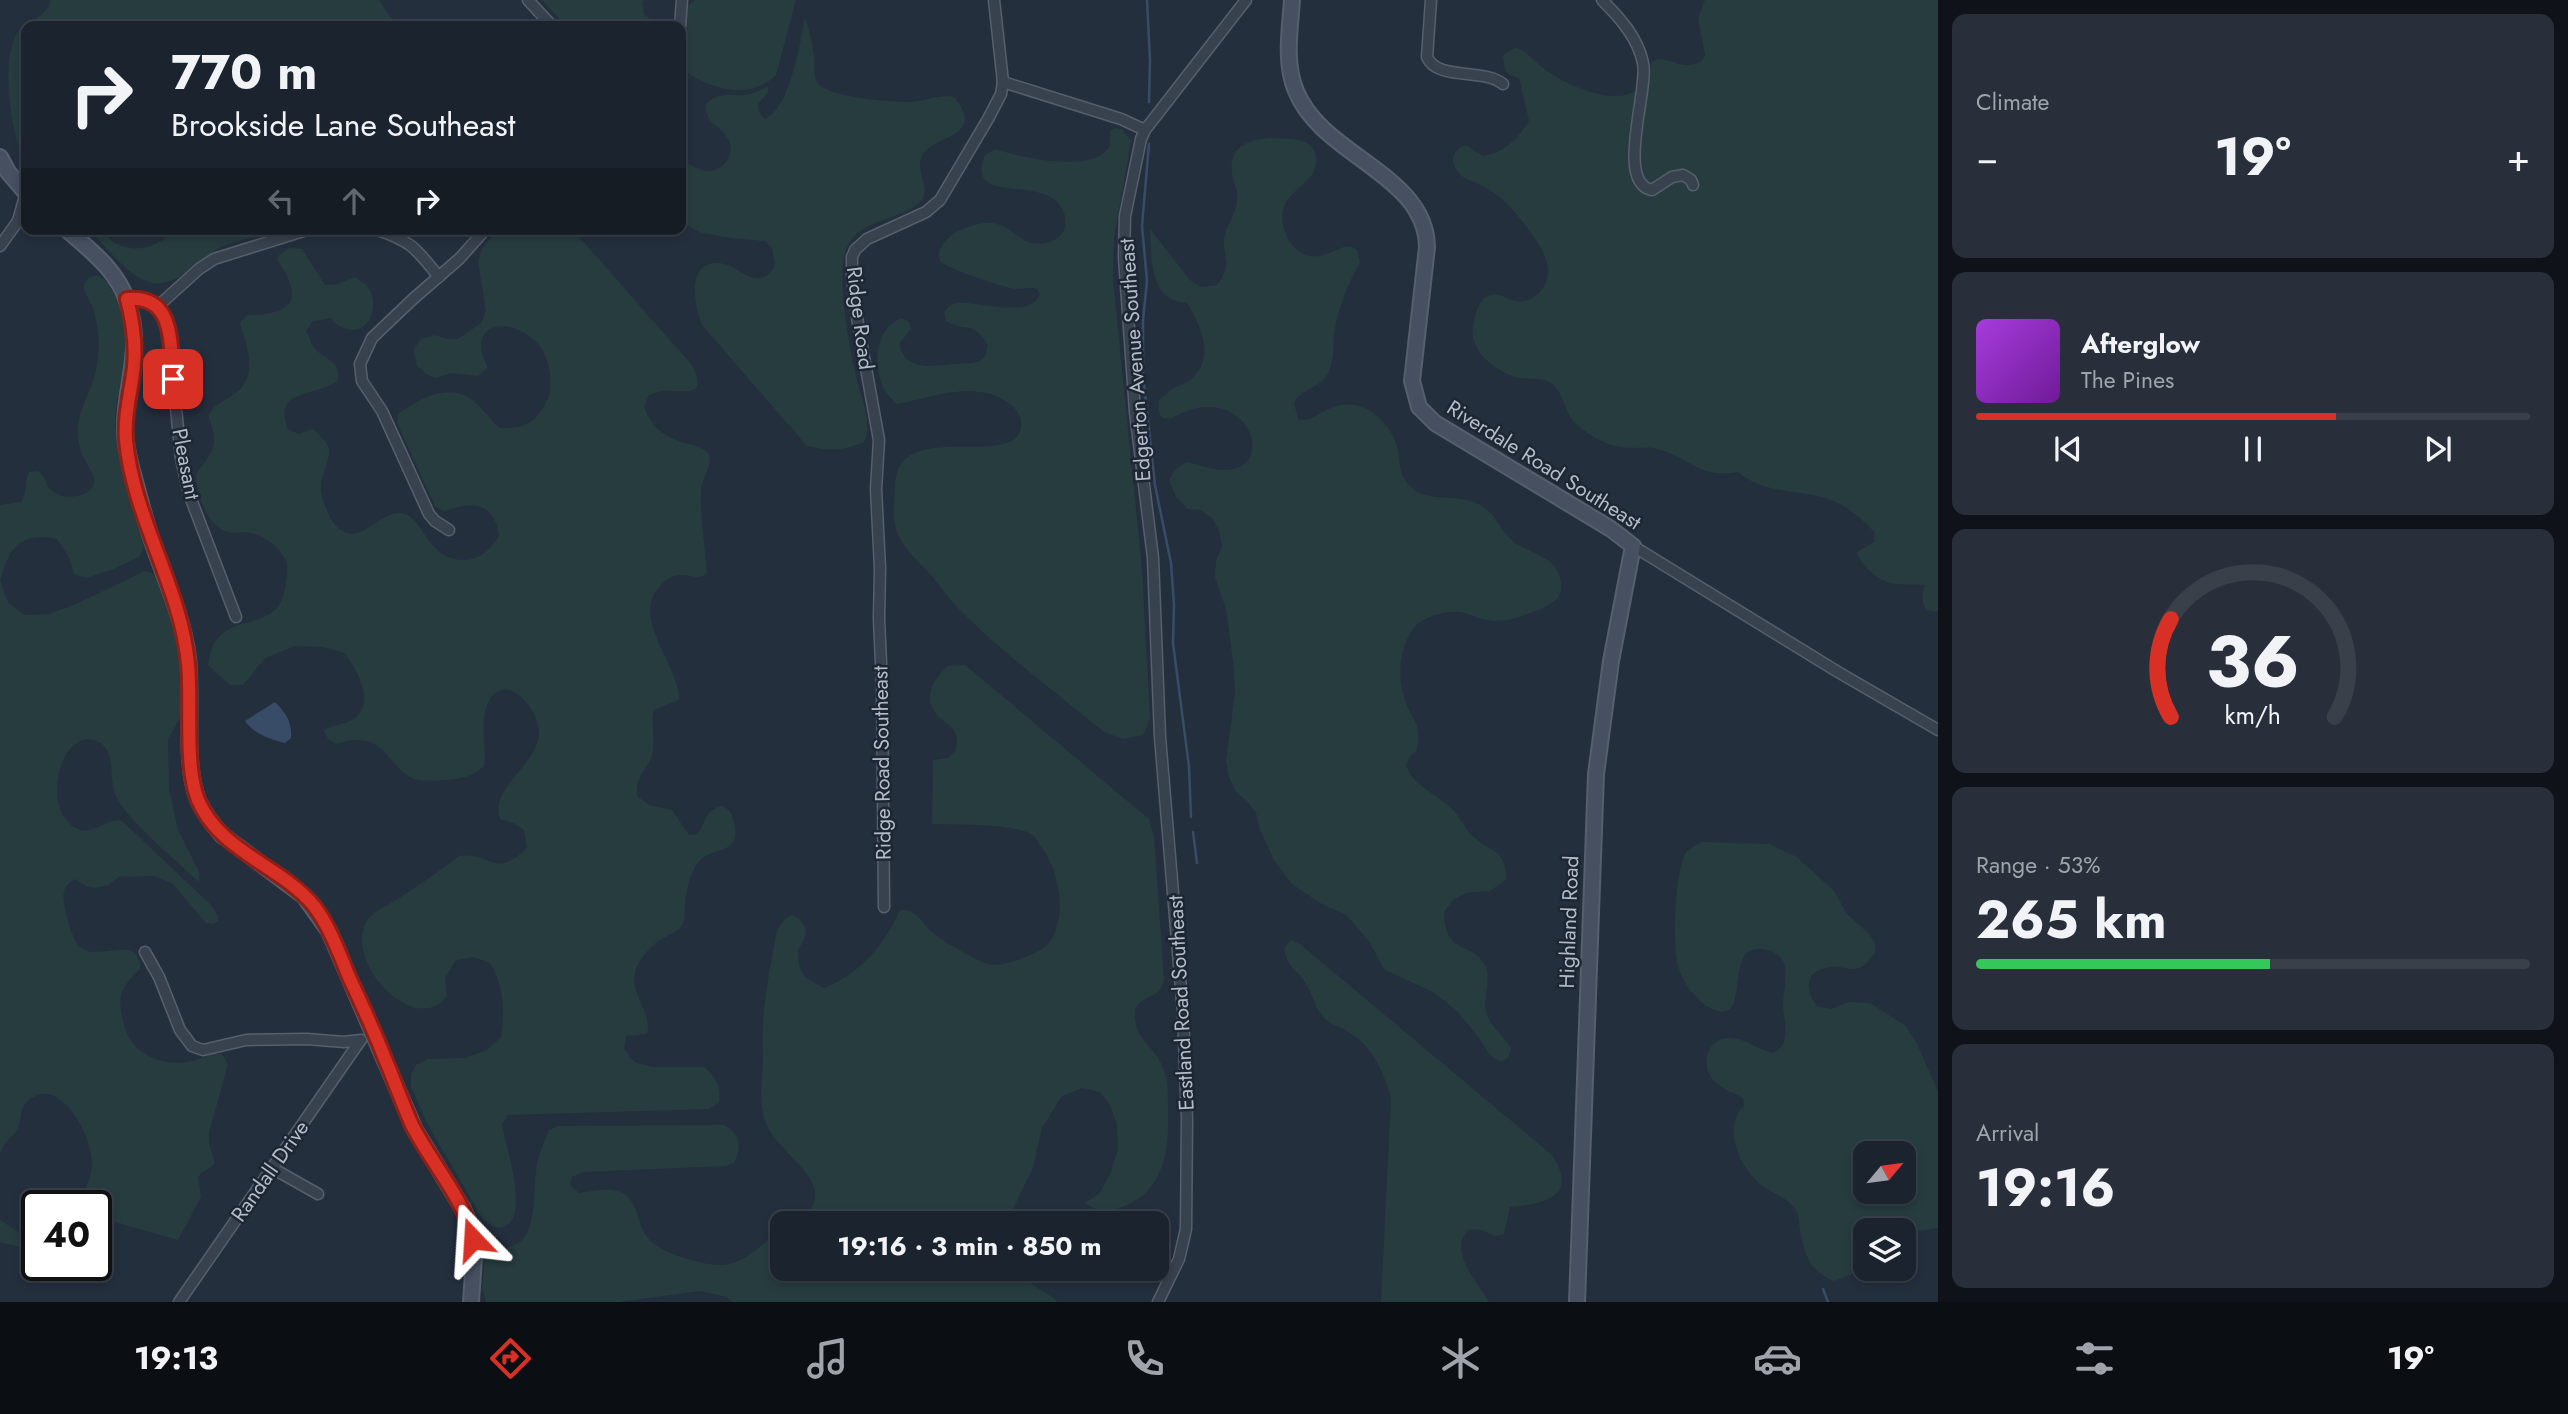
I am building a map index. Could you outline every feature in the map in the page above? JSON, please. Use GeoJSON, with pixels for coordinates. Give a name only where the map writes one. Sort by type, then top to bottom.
{"type":"FeatureCollection","features":[{"type":"Feature","properties":{"kind":"street"},"geometry":{"type":"LineString","coordinates":[[528,0],[547,21]]}},
{"type":"Feature","properties":{"kind":"street"},"geometry":{"type":"LineString","coordinates":[[680,21],[682,0]]}},
{"type":"Feature","properties":{"kind":"street"},"geometry":{"type":"LineString","coordinates":[[995,0],[1003,82],[1121,119],[1144,130],[1246,0]]}},
{"type":"Feature","properties":{"kind":"street","name":"Riverdale Road Southeast"},"geometry":{"type":"LineString","coordinates":[[1292,0],[1288,52],[1296,91],[1312,117],[1340,145],[1400,190],[1420,215],[1425,226],[1427,247],[1412,381],[1419,407],[1435,423],[1611,529],[1633,546],[1838,672],[1938,730]]}},
{"type":"Feature","properties":{"kind":"street"},"geometry":{"type":"LineString","coordinates":[[1431,0],[1428,61],[1437,68],[1488,77],[1503,85]]}},
{"type":"Feature","properties":{"kind":"street"},"geometry":{"type":"LineString","coordinates":[[1602,0],[1629,31],[1644,67],[1635,164],[1640,183],[1652,190],[1672,177],[1683,175],[1691,180],[1693,186]]}},
{"type":"Feature","properties":{"kind":"street","name":"Ridge Road"},"geometry":{"type":"LineString","coordinates":[[879,619],[880,568],[876,489],[879,440],[858,324],[852,257],[855,250],[867,239],[926,212],[940,200],[988,119],[1001,94],[1003,82]]}},
{"type":"Feature","properties":{"kind":"street","name":"Edgerton Avenue Southeast"},"geometry":{"type":"LineString","coordinates":[[1144,130],[1125,216],[1124,258],[1135,412],[1153,558],[1158,698]]}},
{"type":"Feature","properties":{"kind":"street"},"geometry":{"type":"LineString","coordinates":[[0,157],[8,172],[21,186]]}},
{"type":"Feature","properties":{"kind":"street"},"geometry":{"type":"LineString","coordinates":[[0,246],[19,221],[21,213]]}},
{"type":"Feature","properties":{"kind":"street"},"geometry":{"type":"LineString","coordinates":[[72,235],[110,271],[127,299],[135,346],[126,417],[126,445],[143,512],[171,591],[187,650],[191,693],[192,776],[198,799],[204,812],[222,835],[291,885],[313,905],[329,930],[415,1130],[470,1225],[474,1258],[471,1302]]}},
{"type":"Feature","properties":{"kind":"street"},"geometry":{"type":"LineString","coordinates":[[127,299],[147,300],[158,306],[215,259],[291,235]]}},
{"type":"Feature","properties":{"kind":"street"},"geometry":{"type":"LineString","coordinates":[[391,235],[412,245],[439,277]]}},
{"type":"Feature","properties":{"kind":"street"},"geometry":{"type":"LineString","coordinates":[[449,530],[429,514],[383,411],[365,387],[360,372],[363,354],[372,338],[480,235]]}},
{"type":"Feature","properties":{"kind":"street","name":"Pleasant"},"geometry":{"type":"LineString","coordinates":[[158,306],[168,329],[181,458],[189,494],[236,617]]}},
{"type":"Feature","properties":{"kind":"street","name":"Highland Road"},"geometry":{"type":"LineString","coordinates":[[1577,1302],[1596,774],[1611,661],[1633,546]]}},
{"type":"Feature","properties":{"kind":"street","name":"Ridge Road Southeast"},"geometry":{"type":"LineString","coordinates":[[879,619],[884,907]]}},
{"type":"Feature","properties":{"kind":"street","name":"Eastland Road Southeast"},"geometry":{"type":"LineString","coordinates":[[1158,698],[1183,1013],[1188,1204],[1183,1245],[1158,1302]]}},
{"type":"Feature","properties":{"kind":"street"},"geometry":{"type":"LineString","coordinates":[[145,952],[159,977],[180,1030],[196,1049],[246,1041],[307,1038],[360,1041],[375,1035]]}},
{"type":"Feature","properties":{"kind":"street","name":"Randall Drive"},"geometry":{"type":"LineString","coordinates":[[179,1302],[360,1041]]}},
{"type":"Feature","properties":{"kind":"street"},"geometry":{"type":"LineString","coordinates":[[272,1168],[318,1194]]}},
{"type":"Feature","properties":{"kind":"green space"},"geometry":{"type":"Polygon","coordinates":[[[51,0],[379,0],[394,21],[32,21],[49,6],[51,0]]]}},
{"type":"Feature","properties":{"kind":"green space"},"geometry":{"type":"Polygon","coordinates":[[[542,0],[644,0],[644,14],[651,20],[662,21],[561,21],[542,0]]]}},
{"type":"Feature","properties":{"kind":"green space"},"geometry":{"type":"Polygon","coordinates":[[[695,0],[796,0],[776,75],[755,88],[731,90],[707,83],[686,72],[688,6],[695,0]]]}},
{"type":"Feature","properties":{"kind":"green space"},"geometry":{"type":"Polygon","coordinates":[[[1705,0],[1938,0],[1938,611],[1928,610],[1923,604],[1925,585],[1886,582],[1864,565],[1857,552],[1874,542],[1875,533],[1843,506],[1819,497],[1759,485],[1738,472],[1712,472],[1702,469],[1665,451],[1653,448],[1624,448],[1602,441],[1575,423],[1559,391],[1551,383],[1503,372],[1487,360],[1476,345],[1473,337],[1474,319],[1485,298],[1496,295],[1519,302],[1527,301],[1543,288],[1548,275],[1544,255],[1521,219],[1494,193],[1462,176],[1453,161],[1456,151],[1466,145],[1483,156],[1498,152],[1520,134],[1529,121],[1519,78],[1505,70],[1503,55],[1515,48],[1519,49],[1573,86],[1604,95],[1626,95],[1645,86],[1652,62],[1658,59],[1685,65],[1702,61],[1705,55],[1698,18],[1705,0]]]}},
{"type":"Feature","properties":{"kind":"green space"},"geometry":{"type":"Polygon","coordinates":[[[805,17],[813,50],[816,79],[823,87],[846,95],[890,101],[911,102],[944,96],[954,97],[963,111],[965,121],[954,134],[926,150],[921,158],[925,193],[919,203],[861,231],[847,247],[843,275],[845,313],[867,427],[864,442],[835,450],[806,445],[702,325],[699,317],[695,287],[701,270],[718,263],[754,278],[761,278],[775,266],[772,248],[765,241],[702,233],[686,225],[686,161],[696,168],[713,170],[724,165],[731,148],[724,134],[709,118],[706,104],[719,96],[745,95],[768,87],[768,92],[758,104],[759,112],[765,119],[782,102],[797,58],[805,17]]]}},
{"type":"Feature","properties":{"kind":"green space"},"geometry":{"type":"Polygon","coordinates":[[[21,29],[21,153],[12,118],[8,79],[12,46],[21,29]]]}},
{"type":"Feature","properties":{"kind":"green space"},"geometry":{"type":"Polygon","coordinates":[[[1115,128],[1122,129],[1131,141],[1114,238],[1113,279],[1142,569],[1150,719],[1143,735],[1123,739],[1104,732],[982,631],[910,553],[895,527],[896,476],[904,460],[926,449],[987,446],[1008,442],[1016,438],[1020,431],[1021,420],[1018,413],[1010,404],[983,392],[940,394],[897,404],[885,391],[877,361],[885,331],[892,323],[902,318],[909,322],[911,329],[899,344],[903,353],[914,363],[938,366],[971,363],[982,359],[988,345],[973,329],[946,321],[944,313],[948,308],[956,303],[1027,306],[1035,302],[1040,294],[1037,289],[1010,288],[945,265],[939,257],[941,247],[956,232],[985,223],[1004,227],[1034,243],[1056,239],[1066,224],[1064,213],[1056,201],[1043,194],[997,186],[986,181],[982,171],[985,155],[995,149],[1056,161],[1089,160],[1102,155],[1110,146],[1110,131],[1115,128]]]}},
{"type":"Feature","properties":{"kind":"green space"},"geometry":{"type":"Polygon","coordinates":[[[1270,138],[1302,141],[1311,147],[1316,156],[1316,166],[1311,176],[1292,195],[1283,209],[1283,225],[1290,242],[1302,253],[1310,256],[1350,246],[1357,250],[1360,262],[1338,315],[1329,371],[1321,381],[1297,398],[1294,403],[1298,419],[1311,418],[1340,405],[1368,410],[1380,418],[1393,437],[1402,475],[1412,488],[1431,496],[1474,502],[1484,508],[1513,541],[1553,565],[1560,580],[1560,593],[1555,601],[1521,616],[1492,621],[1455,612],[1428,618],[1413,629],[1402,655],[1402,692],[1418,733],[1417,750],[1409,757],[1406,766],[1421,786],[1453,810],[1476,839],[1499,855],[1505,868],[1507,879],[1490,891],[1466,893],[1453,900],[1444,912],[1449,936],[1454,942],[1478,956],[1487,969],[1486,1012],[1511,1048],[1508,1058],[1501,1062],[1490,1055],[1458,1012],[1433,992],[1385,970],[1368,940],[1346,915],[1320,903],[1292,884],[1274,860],[1260,830],[1256,813],[1236,792],[1229,777],[1226,761],[1235,693],[1226,609],[1215,577],[1216,561],[1222,546],[1219,530],[1212,518],[1201,510],[1188,509],[1176,497],[1169,480],[1175,470],[1186,462],[1219,470],[1241,466],[1250,456],[1252,442],[1247,428],[1236,416],[1219,408],[1197,408],[1170,419],[1162,418],[1158,410],[1159,400],[1172,389],[1188,382],[1197,373],[1202,364],[1204,344],[1198,323],[1187,303],[1171,299],[1159,286],[1151,257],[1150,229],[1190,280],[1201,287],[1217,285],[1225,271],[1224,239],[1237,199],[1232,174],[1234,156],[1237,150],[1248,143],[1270,138]]]}},
{"type":"Feature","properties":{"kind":"green space"},"geometry":{"type":"Polygon","coordinates":[[[93,235],[105,235],[129,248],[144,248],[158,243],[168,235],[266,235],[219,248],[179,277],[165,282],[140,278],[93,235]]]}},
{"type":"Feature","properties":{"kind":"green space"},"geometry":{"type":"Polygon","coordinates":[[[575,235],[580,238],[692,365],[697,376],[698,384],[695,389],[661,391],[649,395],[644,406],[659,430],[669,437],[705,450],[710,459],[701,491],[707,573],[697,577],[672,577],[656,591],[651,603],[654,631],[678,688],[679,700],[654,710],[652,755],[640,778],[637,796],[649,805],[672,810],[689,835],[697,834],[708,814],[722,806],[732,814],[735,834],[729,846],[710,854],[697,864],[688,884],[682,925],[660,939],[639,963],[634,981],[647,1019],[647,1034],[626,1036],[624,1049],[634,1062],[652,1067],[704,1067],[719,1087],[719,1102],[709,1109],[508,1115],[502,1124],[514,1178],[516,1207],[513,1219],[506,1226],[499,1228],[482,1218],[427,1123],[411,1087],[411,1074],[416,1065],[428,1059],[465,1058],[487,1050],[501,1037],[502,999],[495,972],[490,963],[474,957],[456,960],[445,978],[447,996],[433,1007],[417,1008],[400,1001],[384,988],[364,953],[362,934],[369,918],[375,913],[459,856],[470,856],[500,864],[516,857],[527,848],[524,830],[500,819],[498,808],[506,788],[535,748],[539,736],[535,716],[521,697],[512,691],[495,693],[485,710],[484,766],[461,778],[421,781],[408,776],[377,746],[367,741],[353,740],[336,744],[328,739],[324,730],[355,718],[364,703],[362,685],[345,653],[323,647],[295,646],[265,658],[243,685],[230,685],[208,665],[210,652],[220,636],[229,629],[269,615],[277,608],[283,598],[287,566],[281,553],[265,539],[247,532],[228,532],[214,523],[201,500],[196,474],[213,447],[208,415],[242,387],[246,380],[249,364],[240,323],[247,315],[275,312],[290,302],[291,285],[277,260],[279,255],[289,248],[302,249],[325,285],[335,285],[354,277],[367,286],[372,296],[371,315],[367,323],[360,328],[351,330],[341,327],[330,318],[312,322],[306,331],[314,348],[335,364],[338,380],[291,400],[286,406],[284,416],[288,429],[298,434],[312,429],[327,444],[329,456],[322,476],[321,490],[331,518],[336,526],[352,534],[399,513],[414,520],[433,546],[452,558],[471,559],[489,549],[499,536],[493,516],[480,507],[464,506],[444,511],[435,506],[397,423],[398,414],[422,399],[439,393],[466,396],[499,428],[513,428],[531,422],[546,402],[550,375],[545,355],[534,340],[520,330],[505,326],[492,328],[484,335],[481,348],[488,367],[478,376],[451,373],[435,378],[417,366],[413,350],[421,339],[435,335],[458,339],[481,323],[486,311],[478,261],[482,249],[491,237],[575,235]]]}},
{"type":"Feature","properties":{"kind":"green space"},"geometry":{"type":"Polygon","coordinates":[[[97,275],[105,280],[114,294],[126,331],[116,431],[124,475],[144,547],[139,557],[86,578],[74,574],[69,557],[57,539],[34,538],[26,540],[12,551],[0,581],[0,505],[21,502],[29,472],[38,471],[53,492],[63,496],[84,494],[93,487],[93,474],[81,452],[78,424],[96,370],[99,346],[94,313],[83,286],[88,278],[97,275]]]}},
{"type":"Feature","properties":{"kind":"green space"},"geometry":{"type":"Polygon","coordinates":[[[145,571],[156,574],[175,624],[182,667],[184,711],[168,739],[169,789],[178,830],[199,872],[199,882],[123,808],[114,791],[108,751],[97,741],[84,740],[72,746],[64,759],[57,792],[60,808],[68,822],[86,831],[122,821],[212,906],[218,916],[218,921],[213,924],[206,923],[173,884],[155,876],[119,877],[108,885],[95,888],[75,879],[65,889],[66,912],[71,930],[81,948],[98,952],[126,950],[133,952],[138,958],[140,969],[125,986],[120,1004],[127,1033],[133,1043],[150,1057],[161,1061],[184,1062],[222,1054],[228,1064],[209,1133],[209,1144],[215,1163],[198,1177],[201,1197],[178,1240],[115,1222],[112,1224],[112,1190],[84,1190],[92,1166],[91,1154],[81,1125],[72,1111],[50,1095],[38,1095],[26,1103],[18,1128],[0,1155],[0,581],[8,602],[24,615],[49,614],[145,571]]]}},
{"type":"Feature","properties":{"kind":"green space"},"geometry":{"type":"Polygon","coordinates":[[[965,665],[1149,819],[1154,836],[1164,980],[1157,993],[1138,1005],[1135,1014],[1138,1029],[1158,1058],[1167,1080],[1168,1135],[1163,1163],[1151,1187],[1142,1196],[1117,1209],[1107,1211],[1085,1203],[1099,1194],[1111,1172],[1118,1149],[1117,1125],[1110,1105],[1100,1092],[1082,1088],[1062,1096],[1042,1128],[1033,1168],[1012,1211],[808,1211],[815,1196],[813,1184],[772,1134],[765,1121],[761,1099],[765,999],[777,930],[791,915],[802,921],[806,930],[798,949],[803,974],[824,988],[849,975],[870,956],[887,935],[900,910],[915,914],[933,933],[954,947],[994,965],[1023,958],[1044,948],[1054,933],[1060,909],[1057,883],[1048,858],[1033,835],[1013,828],[932,824],[933,760],[948,758],[956,750],[956,734],[934,711],[930,697],[933,684],[948,666],[965,665]]]}},
{"type":"Feature","properties":{"kind":"green space"},"geometry":{"type":"Polygon","coordinates":[[[1702,842],[1769,844],[1797,857],[1834,891],[1847,914],[1875,943],[1875,953],[1859,968],[1831,967],[1816,972],[1809,981],[1813,999],[1817,1006],[1831,1009],[1848,1002],[1870,1003],[1906,1026],[1938,1091],[1938,1228],[1916,1233],[1916,1218],[1853,1218],[1853,1273],[1834,1281],[1818,1272],[1809,1261],[1794,1208],[1759,1183],[1745,1166],[1734,1135],[1734,1125],[1744,1106],[1743,1098],[1717,1084],[1707,1069],[1707,1055],[1713,1044],[1719,1040],[1738,1039],[1774,1053],[1781,1046],[1785,1033],[1785,967],[1783,960],[1776,954],[1767,950],[1752,950],[1744,958],[1739,970],[1732,1007],[1724,1012],[1710,1008],[1695,996],[1680,972],[1676,956],[1677,892],[1682,863],[1690,849],[1702,842]]]}},
{"type":"Feature","properties":{"kind":"green space"},"geometry":{"type":"Polygon","coordinates":[[[1291,940],[1301,945],[1551,1154],[1559,1168],[1562,1180],[1560,1188],[1546,1200],[1510,1207],[1504,1234],[1495,1236],[1470,1229],[1463,1237],[1462,1256],[1466,1266],[1489,1302],[1381,1302],[1391,1097],[1370,1051],[1356,1037],[1329,1022],[1321,1014],[1303,979],[1288,961],[1284,948],[1291,940]]]}},
{"type":"Feature","properties":{"kind":"green space"},"geometry":{"type":"Polygon","coordinates":[[[724,1125],[734,1133],[738,1141],[738,1151],[734,1163],[726,1166],[582,1172],[572,1177],[570,1185],[579,1193],[616,1190],[626,1195],[633,1204],[648,1238],[671,1253],[714,1265],[726,1264],[737,1262],[770,1238],[770,1281],[1029,1281],[1058,1302],[731,1302],[727,1297],[701,1291],[619,1302],[486,1302],[482,1289],[485,1254],[516,1244],[526,1234],[532,1215],[536,1170],[541,1149],[549,1130],[558,1126],[724,1125]]]}},
{"type":"Feature","properties":{"kind":"green space"},"geometry":{"type":"Polygon","coordinates":[[[0,1220],[21,1234],[21,1247],[0,1242],[0,1220]]]}},
{"type":"Feature","properties":{"kind":"water"},"geometry":{"type":"Polygon","coordinates":[[[275,702],[289,722],[291,738],[285,743],[258,733],[245,721],[275,702]]]}},
{"type":"Feature","properties":{"kind":"waterway"},"geometry":{"type":"LineString","coordinates":[[1147,0],[1149,102]]}},
{"type":"Feature","properties":{"kind":"waterway"},"geometry":{"type":"LineString","coordinates":[[1149,144],[1142,226],[1147,281],[1143,320],[1143,375],[1155,485],[1171,563],[1173,643],[1189,767],[1191,817]]}},
{"type":"Feature","properties":{"kind":"waterway"},"geometry":{"type":"LineString","coordinates":[[1193,832],[1197,863]]}},
{"type":"Feature","properties":{"kind":"waterway"},"geometry":{"type":"LineString","coordinates":[[1823,1289],[1828,1302]]}},
{"type":"Feature","properties":{"kind":"route"},"geometry":{"type":"LineString","coordinates":[[173,379],[168,329],[162,311],[147,300],[127,299],[135,346],[126,417],[126,445],[143,512],[171,591],[187,650],[191,693],[191,763],[198,799],[211,823],[222,835],[291,885],[321,916],[382,1052],[402,1104],[432,1160],[463,1209],[473,1239]]}}]}
